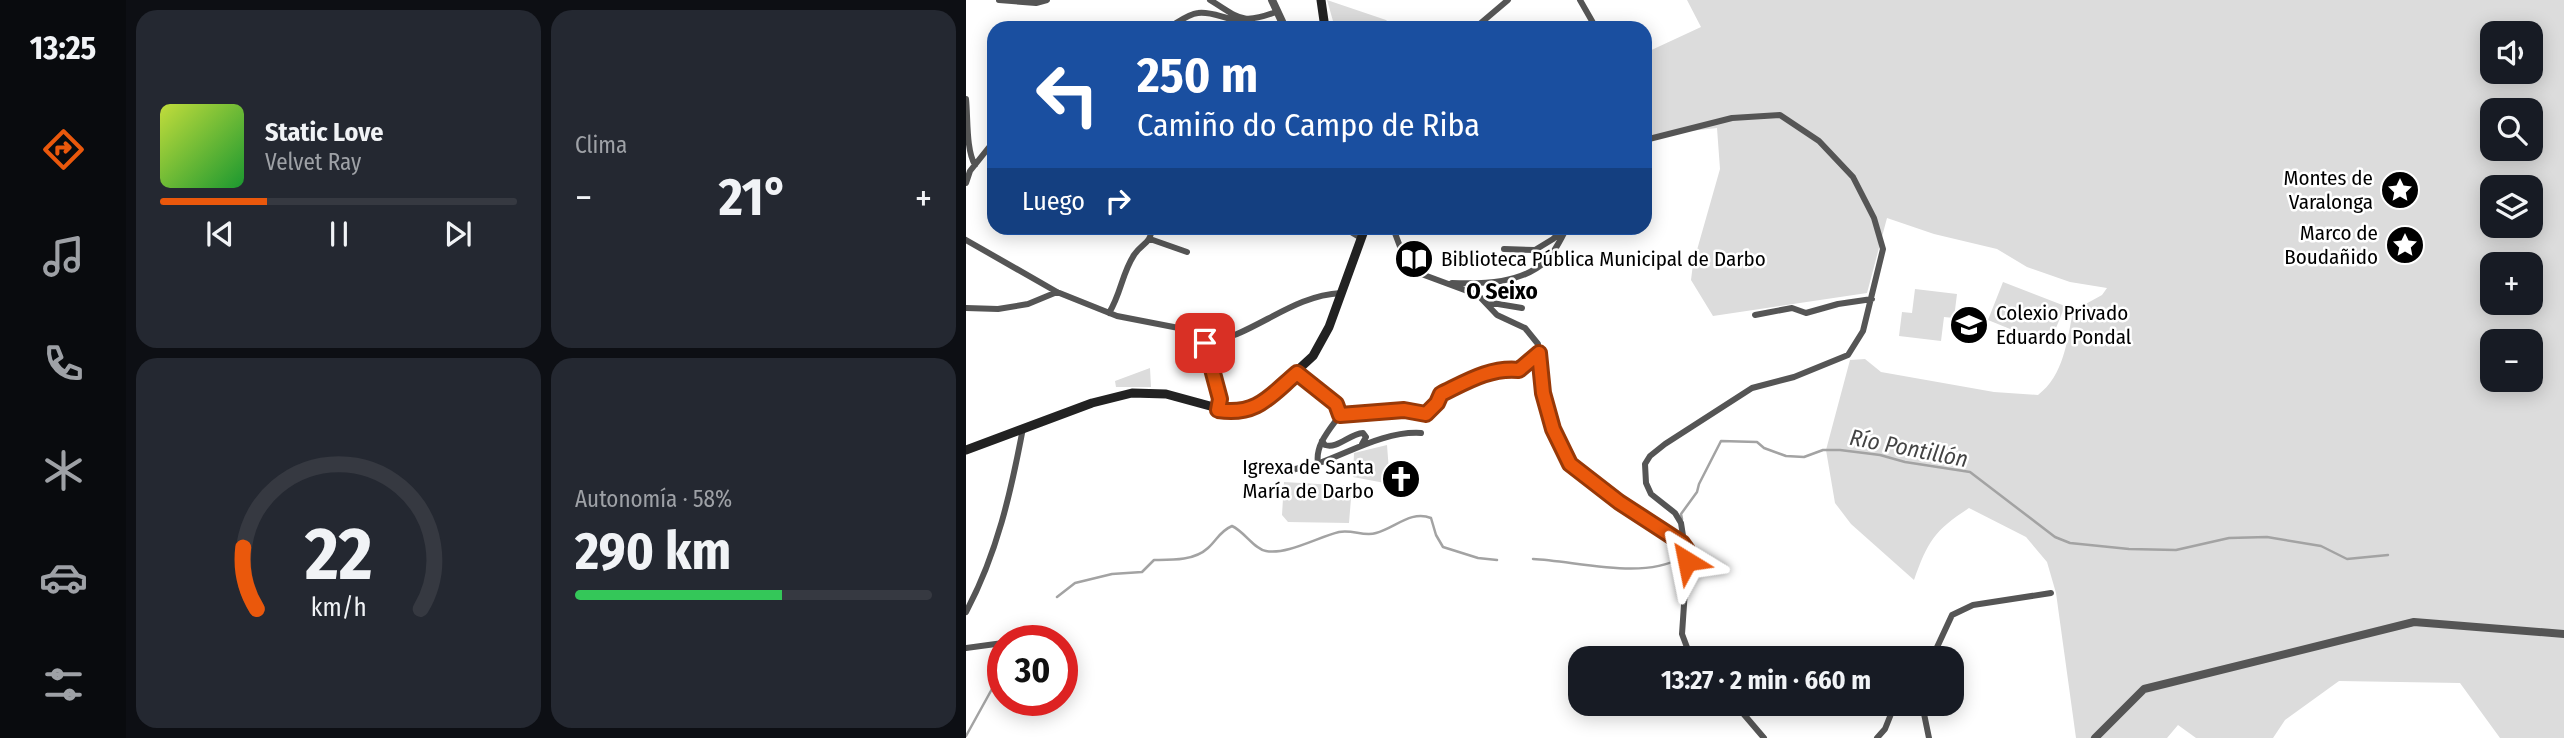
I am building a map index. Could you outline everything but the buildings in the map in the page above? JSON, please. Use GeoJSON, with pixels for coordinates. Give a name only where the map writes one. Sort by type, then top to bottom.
{"type":"FeatureCollection","features":[{"type":"Feature","properties":{"kind":"main road"},"geometry":{"type":"LineString","coordinates":[[1321,0],[1324,21]]}},
{"type":"Feature","properties":{"kind":"main road"},"geometry":{"type":"LineString","coordinates":[[966,450],[1092,403],[1132,393],[1166,394],[1232,412],[1252,409],[1297,373],[1321,345],[1362,235]]}},
{"type":"Feature","properties":{"kind":"street"},"geometry":{"type":"LineString","coordinates":[[999,0],[1036,3],[1047,0]]}},
{"type":"Feature","properties":{"kind":"street"},"geometry":{"type":"LineString","coordinates":[[1210,0],[1243,20]]}},
{"type":"Feature","properties":{"kind":"street"},"geometry":{"type":"LineString","coordinates":[[1272,0],[1281,21]]}},
{"type":"Feature","properties":{"kind":"street"},"geometry":{"type":"LineString","coordinates":[[1483,21],[1508,0]]}},
{"type":"Feature","properties":{"kind":"street"},"geometry":{"type":"LineString","coordinates":[[1580,0],[1592,21]]}},
{"type":"Feature","properties":{"kind":"street"},"geometry":{"type":"LineString","coordinates":[[1182,21],[1197,13],[1212,14],[1230,20],[1254,20],[1276,12]]}},
{"type":"Feature","properties":{"kind":"street"},"geometry":{"type":"LineString","coordinates":[[966,99],[969,149],[975,165]]}},
{"type":"Feature","properties":{"kind":"street"},"geometry":{"type":"LineString","coordinates":[[1652,138],[1732,118],[1780,115],[1819,141],[1853,177],[1874,218],[1882,249],[1863,331],[1848,355],[1794,377],[1752,388],[1650,456],[1645,464],[1646,483],[1651,494],[1675,513],[1681,523],[1682,543]]}},
{"type":"Feature","properties":{"kind":"street"},"geometry":{"type":"LineString","coordinates":[[966,183],[987,150]]}},
{"type":"Feature","properties":{"kind":"street"},"geometry":{"type":"LineString","coordinates":[[1109,313],[1119,297],[1126,272],[1135,254],[1151,235]]}},
{"type":"Feature","properties":{"kind":"street"},"geometry":{"type":"LineString","coordinates":[[1356,235],[1361,238]]}},
{"type":"Feature","properties":{"kind":"street"},"geometry":{"type":"LineString","coordinates":[[1395,235],[1406,265],[1416,272],[1478,295],[1497,315],[1525,328],[1538,344],[1543,393],[1553,429],[1570,464],[1619,502],[1682,543],[1687,550],[1682,634],[1686,646]]}},
{"type":"Feature","properties":{"kind":"street"},"geometry":{"type":"LineString","coordinates":[[1504,249],[1535,250],[1558,235]]}},
{"type":"Feature","properties":{"kind":"street"},"geometry":{"type":"LineString","coordinates":[[1446,283],[1490,284],[1531,272],[1547,260],[1562,235]]}},
{"type":"Feature","properties":{"kind":"street"},"geometry":{"type":"LineString","coordinates":[[1150,239],[1187,252]]}},
{"type":"Feature","properties":{"kind":"street"},"geometry":{"type":"LineString","coordinates":[[966,240],[1057,292],[1109,313],[1225,337]]}},
{"type":"Feature","properties":{"kind":"street"},"geometry":{"type":"LineString","coordinates":[[966,308],[998,309],[1028,304],[1057,292]]}},
{"type":"Feature","properties":{"kind":"street"},"geometry":{"type":"LineString","coordinates":[[1218,410],[1220,399],[1205,343],[1234,336],[1296,304],[1341,293]]}},
{"type":"Feature","properties":{"kind":"street"},"geometry":{"type":"LineString","coordinates":[[1755,315],[1792,308],[1806,313],[1838,304],[1872,299]]}},
{"type":"Feature","properties":{"kind":"street"},"geometry":{"type":"LineString","coordinates":[[1484,302],[1522,308]]}},
{"type":"Feature","properties":{"kind":"street"},"geometry":{"type":"LineString","coordinates":[[1340,415],[1404,410],[1426,414],[1437,403],[1441,394],[1476,377],[1502,369],[1519,370],[1539,353]]}},
{"type":"Feature","properties":{"kind":"street"},"geometry":{"type":"LineString","coordinates":[[1297,373],[1336,404],[1340,415]]}},
{"type":"Feature","properties":{"kind":"street"},"geometry":{"type":"LineString","coordinates":[[1318,463],[1317,455],[1322,441],[1340,415]]}},
{"type":"Feature","properties":{"kind":"street"},"geometry":{"type":"LineString","coordinates":[[966,612],[982,581],[1005,516],[1023,428]]}},
{"type":"Feature","properties":{"kind":"street"},"geometry":{"type":"LineString","coordinates":[[1322,441],[1332,447],[1363,433],[1365,442],[1351,451]]}},
{"type":"Feature","properties":{"kind":"street"},"geometry":{"type":"LineString","coordinates":[[1285,472],[1401,434],[1421,433]]}},
{"type":"Feature","properties":{"kind":"street"},"geometry":{"type":"LineString","coordinates":[[1938,646],[1952,615],[1973,605],[2051,593]]}},
{"type":"Feature","properties":{"kind":"street"},"geometry":{"type":"LineString","coordinates":[[2095,738],[2144,689],[2414,622],[2564,635]]}},
{"type":"Feature","properties":{"kind":"street"},"geometry":{"type":"LineString","coordinates":[[966,648],[987,645]]}},
{"type":"Feature","properties":{"kind":"street"},"geometry":{"type":"LineString","coordinates":[[1745,716],[1764,738]]}},
{"type":"Feature","properties":{"kind":"street"},"geometry":{"type":"LineString","coordinates":[[1877,738],[1885,729],[1890,716]]}},
{"type":"Feature","properties":{"kind":"street"},"geometry":{"type":"LineString","coordinates":[[1924,716],[1928,738]]}},
{"type":"Feature","properties":{"kind":"shaded area"},"geometry":{"type":"Polygon","coordinates":[[[1327,0],[1387,21],[1333,21],[1327,0]]]}},
{"type":"Feature","properties":{"kind":"shaded area"},"geometry":{"type":"Polygon","coordinates":[[[1687,0],[2564,0],[2564,738],[2500,738],[2460,683],[2339,681],[2285,720],[2273,738],[2196,738],[2178,725],[2167,738],[2076,738],[2056,593],[2047,562],[2026,537],[1969,508],[1948,523],[1934,538],[1914,580],[1851,524],[1835,503],[1826,450],[1850,360],[1865,359],[1881,372],[1994,392],[2038,395],[2054,378],[2059,368],[2073,311],[2102,295],[2107,288],[2070,282],[2027,267],[1997,249],[1934,234],[1887,218],[1867,293],[1713,316],[1691,280],[1693,264],[1720,169],[1717,128],[1652,135],[1652,50],[1701,27],[1687,0]]]}},
{"type":"Feature","properties":{"kind":"shaded area"},"geometry":{"type":"Polygon","coordinates":[[[2003,282],[2065,306],[2049,345],[1988,320],[2003,282]]]}},
{"type":"Feature","properties":{"kind":"shaded area"},"geometry":{"type":"Polygon","coordinates":[[[1915,289],[1957,294],[1954,318],[1944,317],[1941,341],[1899,336],[1902,312],[1912,313],[1915,289]]]}},
{"type":"Feature","properties":{"kind":"shaded area"},"geometry":{"type":"Polygon","coordinates":[[[1150,368],[1151,387],[1116,387],[1115,381],[1150,368]]]}},
{"type":"Feature","properties":{"kind":"shaded area"},"geometry":{"type":"Polygon","coordinates":[[[1387,445],[1390,484],[1353,477],[1354,453],[1387,445]]]}},
{"type":"Feature","properties":{"kind":"shaded area"},"geometry":{"type":"Polygon","coordinates":[[[1284,482],[1352,486],[1349,523],[1288,522],[1282,515],[1284,482]]]}},
{"type":"Feature","properties":{"kind":"waterway","name":"Río Pontillón"},"geometry":{"type":"LineString","coordinates":[[1682,519],[1681,514],[1697,492],[1721,441],[1757,442],[1764,448],[1786,456],[1804,457],[1823,450],[1840,450],[1970,472],[2055,537],[2070,543],[2176,550],[2229,538],[2267,537],[2321,546],[2347,559],[2388,555]]}},
{"type":"Feature","properties":{"kind":"waterway","name":"Río Pontillón"},"geometry":{"type":"LineString","coordinates":[[1057,597],[1075,583],[1112,574],[1142,572],[1154,560],[1182,559],[1196,555],[1232,526],[1257,547],[1274,552],[1339,532],[1376,533],[1410,518],[1424,516],[1431,518],[1443,547],[1478,558],[1497,560]]}},
{"type":"Feature","properties":{"kind":"waterway","name":"Río Pontillón"},"geometry":{"type":"LineString","coordinates":[[1533,559],[1629,569],[1665,564],[1680,558],[1682,553]]}},
{"type":"Feature","properties":{"kind":"waterway","name":"Río Pontillón"},"geometry":{"type":"LineString","coordinates":[[966,736],[987,698]]}},
{"type":"Feature","properties":{"kind":"place","name":"Montes de Varalonga"},"geometry":{"type":"Point","coordinates":[2400,190]}},
{"type":"Feature","properties":{"kind":"place","name":"Marco de Boudañido"},"geometry":{"type":"Point","coordinates":[2405,245]}},
{"type":"Feature","properties":{"kind":"place","name":"Biblioteca Pública Municipal de Darbo"},"geometry":{"type":"Point","coordinates":[1414,259]}},
{"type":"Feature","properties":{"kind":"place","name":"Colexio Privado Eduardo Pondal"},"geometry":{"type":"Point","coordinates":[1969,325]}},
{"type":"Feature","properties":{"kind":"place","name":"Igrexa de Santa María de Darbo"},"geometry":{"type":"Point","coordinates":[1401,479]}},
{"type":"Feature","properties":{"kind":"district","name":"O Seixo"},"geometry":{"type":"Point","coordinates":[1502,291]}},
{"type":"Feature","properties":{"kind":"route"},"geometry":{"type":"LineString","coordinates":[[1205,343],[1220,399],[1218,410],[1232,412],[1242,412],[1261,404],[1297,373],[1336,404],[1340,415],[1404,410],[1426,414],[1437,403],[1441,394],[1476,377],[1502,369],[1519,370],[1539,353],[1543,393],[1553,429],[1570,464],[1619,502],[1682,543],[1687,550],[1687,561]]}}]}
